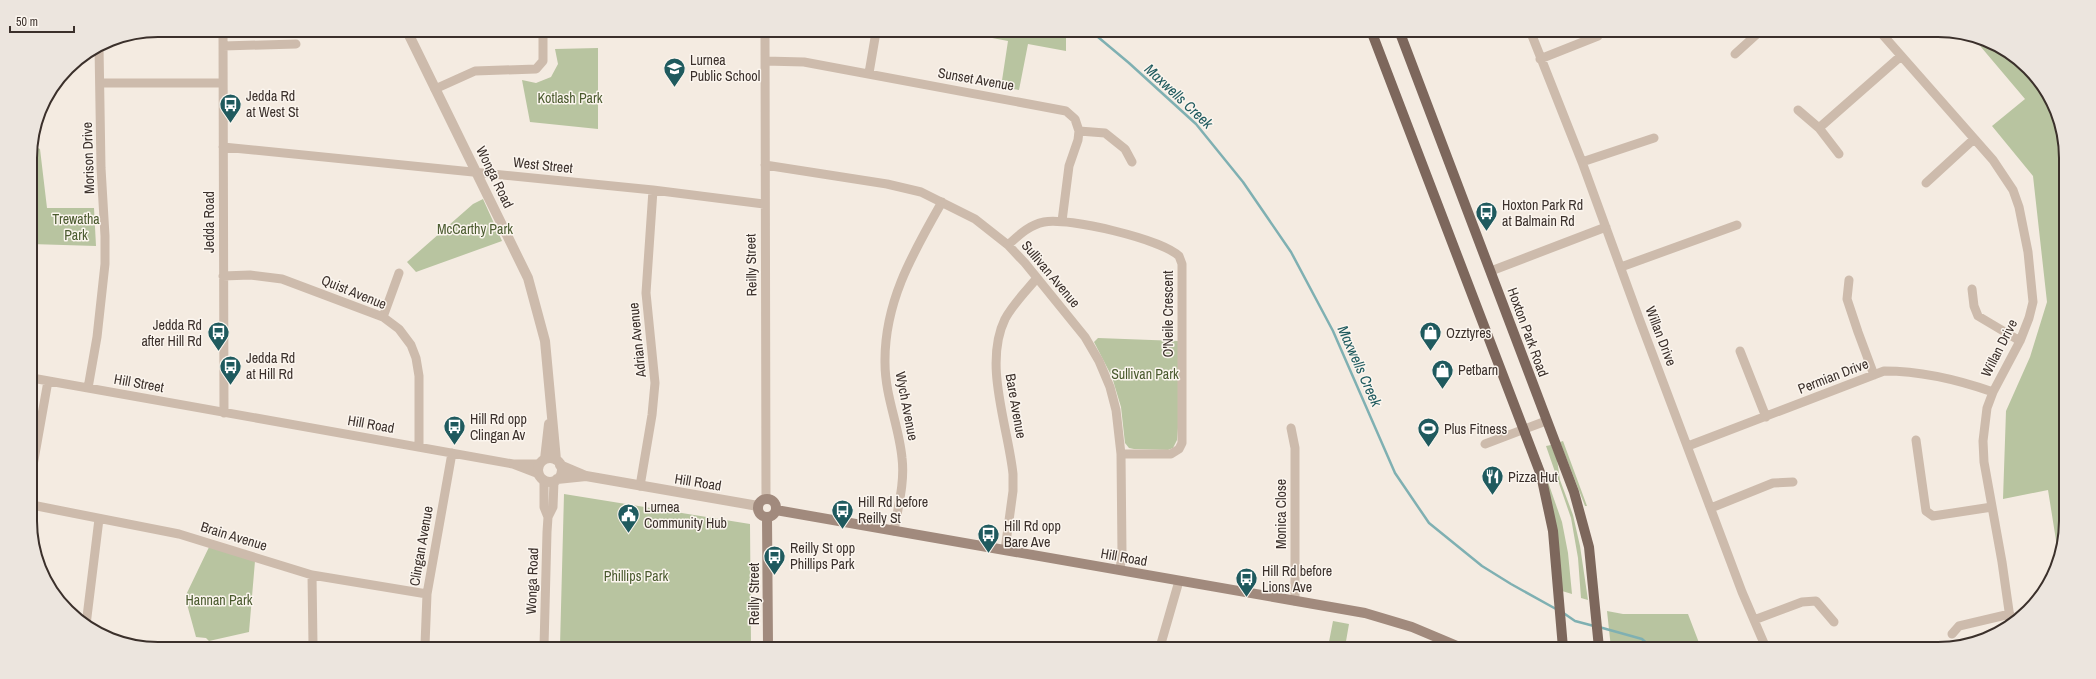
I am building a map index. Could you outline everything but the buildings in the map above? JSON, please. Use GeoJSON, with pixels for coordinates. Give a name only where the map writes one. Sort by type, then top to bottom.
{"type":"FeatureCollection","features":[{"type":"Feature","properties":{"kind":"main road"},"geometry":{"type":"LineString","coordinates":[[1374,37],[1541,475],[1550,509],[1563,642]]}},
{"type":"Feature","properties":{"kind":"main road","name":"Hoxton Park Road"},"geometry":{"type":"LineString","coordinates":[[1402,37],[1574,492],[1589,547],[1599,642]]}},
{"type":"Feature","properties":{"kind":"main road"},"geometry":{"type":"LineString","coordinates":[[772,501],[776,510],[773,515],[767,517],[761,515],[762,502],[772,501]]}},
{"type":"Feature","properties":{"kind":"main road","name":"Hill Road"},"geometry":{"type":"LineString","coordinates":[[776,510],[1365,613],[1412,627],[1448,642]]}},
{"type":"Feature","properties":{"kind":"main road","name":"Reilly Street"},"geometry":{"type":"LineString","coordinates":[[767,517],[768,642]]}},
{"type":"Feature","properties":{"kind":"street","name":"Jedda Road"},"geometry":{"type":"LineString","coordinates":[[222,37],[224,413]]}},
{"type":"Feature","properties":{"kind":"street","name":"Wonga Road"},"geometry":{"type":"LineString","coordinates":[[410,37],[519,258],[534,297],[548,364],[551,412],[555,431],[558,462],[561,472],[556,480],[553,507],[548,517]]}},
{"type":"Feature","properties":{"kind":"street"},"geometry":{"type":"LineString","coordinates":[[435,89],[475,70],[536,69],[543,61],[543,37]]}},
{"type":"Feature","properties":{"kind":"street","name":"Reilly Street"},"geometry":{"type":"LineString","coordinates":[[762,502],[765,37]]}},
{"type":"Feature","properties":{"kind":"street"},"geometry":{"type":"LineString","coordinates":[[869,73],[875,37]]}},
{"type":"Feature","properties":{"kind":"street","name":"Willan Drive"},"geometry":{"type":"LineString","coordinates":[[1532,37],[1582,162],[1711,508],[1763,642]]}},
{"type":"Feature","properties":{"kind":"street"},"geometry":{"type":"LineString","coordinates":[[1540,59],[1595,37]]}},
{"type":"Feature","properties":{"kind":"street"},"geometry":{"type":"LineString","coordinates":[[1735,54],[1754,37]]}},
{"type":"Feature","properties":{"kind":"street","name":"Willan Drive"},"geometry":{"type":"LineString","coordinates":[[1885,37],[2004,175],[2019,207],[2028,252],[2033,302],[2029,318],[2020,341],[1993,392],[1987,408],[1983,441],[1984,462],[2010,618]]}},
{"type":"Feature","properties":{"kind":"street"},"geometry":{"type":"LineString","coordinates":[[223,46],[296,44]]}},
{"type":"Feature","properties":{"kind":"street","name":"Morison Drive"},"geometry":{"type":"LineString","coordinates":[[88,388],[97,337],[105,264],[101,168],[99,52]]}},
{"type":"Feature","properties":{"kind":"street"},"geometry":{"type":"LineString","coordinates":[[1819,128],[1901,56]]}},
{"type":"Feature","properties":{"kind":"street","name":"Sunset Avenue"},"geometry":{"type":"LineString","coordinates":[[765,62],[804,62],[1060,108],[1071,114],[1077,123],[1079,131]]}},
{"type":"Feature","properties":{"kind":"street"},"geometry":{"type":"LineString","coordinates":[[100,83],[223,84]]}},
{"type":"Feature","properties":{"kind":"street"},"geometry":{"type":"LineString","coordinates":[[1798,110],[1819,128],[1839,154]]}},
{"type":"Feature","properties":{"kind":"street"},"geometry":{"type":"LineString","coordinates":[[1062,221],[1069,166],[1078,140],[1079,131],[1105,132],[1125,149],[1132,162]]}},
{"type":"Feature","properties":{"kind":"street"},"geometry":{"type":"LineString","coordinates":[[1582,162],[1654,138]]}},
{"type":"Feature","properties":{"kind":"street"},"geometry":{"type":"LineString","coordinates":[[1926,183],[1974,139]]}},
{"type":"Feature","properties":{"kind":"street","name":"West Street"},"geometry":{"type":"LineString","coordinates":[[223,147],[653,190],[764,204]]}},
{"type":"Feature","properties":{"kind":"street","name":"Sullivan Avenue"},"geometry":{"type":"LineString","coordinates":[[764,165],[899,186],[921,192],[975,219],[1008,245],[1085,337],[1103,369],[1116,410],[1121,454],[1122,553],[1120,570]]}},
{"type":"Feature","properties":{"kind":"street","name":"Adrian Avenue"},"geometry":{"type":"LineString","coordinates":[[640,486],[652,415],[655,382],[646,293],[653,190]]}},
{"type":"Feature","properties":{"kind":"street","name":"Wych Avenue"},"geometry":{"type":"LineString","coordinates":[[894,531],[903,463],[886,380],[885,349],[887,329],[893,302],[904,272],[942,202]]}},
{"type":"Feature","properties":{"kind":"street","name":"O'Neile Crescent"},"geometry":{"type":"LineString","coordinates":[[1008,245],[1024,231],[1037,224],[1049,221],[1062,221],[1140,237],[1173,251],[1179,256],[1181,261],[1182,443],[1179,449],[1171,454],[1121,454]]}},
{"type":"Feature","properties":{"kind":"street"},"geometry":{"type":"LineString","coordinates":[[1621,267],[1737,225]]}},
{"type":"Feature","properties":{"kind":"street"},"geometry":{"type":"LineString","coordinates":[[1491,271],[1606,227]]}},
{"type":"Feature","properties":{"kind":"street"},"geometry":{"type":"LineString","coordinates":[[383,317],[399,273]]}},
{"type":"Feature","properties":{"kind":"street","name":"Quist Avenue"},"geometry":{"type":"LineString","coordinates":[[224,276],[250,275],[282,279],[383,317],[399,328],[411,345],[416,358],[418,376],[418,446]]}},
{"type":"Feature","properties":{"kind":"street","name":"Bare Avenue"},"geometry":{"type":"LineString","coordinates":[[1005,550],[1013,491],[1013,474],[995,370],[996,351],[1000,332],[1006,317],[1037,278]]}},
{"type":"Feature","properties":{"kind":"street"},"geometry":{"type":"LineString","coordinates":[[1849,280],[1847,299],[1874,375]]}},
{"type":"Feature","properties":{"kind":"street"},"geometry":{"type":"LineString","coordinates":[[1972,289],[1974,306],[1978,316],[2020,341]]}},
{"type":"Feature","properties":{"kind":"street"},"geometry":{"type":"LineString","coordinates":[[1740,351],[1766,417]]}},
{"type":"Feature","properties":{"kind":"street","name":"Permian Drive"},"geometry":{"type":"LineString","coordinates":[[1688,446],[1884,371],[1913,371],[1948,377],[1993,392]]}},
{"type":"Feature","properties":{"kind":"street"},"geometry":{"type":"LineString","coordinates":[[37,379],[48,381],[37,443]]}},
{"type":"Feature","properties":{"kind":"street","name":"Hill Street"},"geometry":{"type":"LineString","coordinates":[[48,381],[224,413]]}},
{"type":"Feature","properties":{"kind":"street","name":"Wonga Road"},"geometry":{"type":"LineString","coordinates":[[544,642],[548,517],[544,507],[542,469],[551,412]]}},
{"type":"Feature","properties":{"kind":"street","name":"Hill Road"},"geometry":{"type":"LineString","coordinates":[[224,413],[542,469],[556,480],[586,476]]}},
{"type":"Feature","properties":{"kind":"street"},"geometry":{"type":"LineString","coordinates":[[1485,444],[1546,421]]}},
{"type":"Feature","properties":{"kind":"street","name":"Monica Close"},"geometry":{"type":"LineString","coordinates":[[1292,428],[1295,448],[1295,601]]}},
{"type":"Feature","properties":{"kind":"street"},"geometry":{"type":"LineString","coordinates":[[1916,440],[1926,511],[1932,516],[1992,507]]}},
{"type":"Feature","properties":{"kind":"street","name":"Clingan Avenue"},"geometry":{"type":"LineString","coordinates":[[425,642],[427,594],[452,453]]}},
{"type":"Feature","properties":{"kind":"street","name":"Hill Road"},"geometry":{"type":"LineString","coordinates":[[542,469],[558,462],[586,476],[640,486],[762,502]]}},
{"type":"Feature","properties":{"kind":"street"},"geometry":{"type":"LineString","coordinates":[[1711,508],[1773,483],[1792,482]]}},
{"type":"Feature","properties":{"kind":"street","name":"Brain Avenue"},"geometry":{"type":"LineString","coordinates":[[37,506],[179,534],[312,575],[427,594]]}},
{"type":"Feature","properties":{"kind":"street"},"geometry":{"type":"LineString","coordinates":[[87,619],[99,519]]}},
{"type":"Feature","properties":{"kind":"street"},"geometry":{"type":"LineString","coordinates":[[312,575],[313,642]]}},
{"type":"Feature","properties":{"kind":"street"},"geometry":{"type":"LineString","coordinates":[[1161,642],[1179,581]]}},
{"type":"Feature","properties":{"kind":"street"},"geometry":{"type":"LineString","coordinates":[[1754,620],[1802,602],[1816,601],[1834,622]]}},
{"type":"Feature","properties":{"kind":"street"},"geometry":{"type":"LineString","coordinates":[[1952,634],[1958,626],[2010,614]]}},
{"type":"Feature","properties":{"kind":"green space"},"geometry":{"type":"Polygon","coordinates":[[[987,37],[1065,37],[1066,51],[1028,44],[1019,90],[1001,87],[1008,41],[987,37]]]}},
{"type":"Feature","properties":{"kind":"green space"},"geometry":{"type":"Polygon","coordinates":[[[1979,44],[1992,49],[2005,57],[2029,78],[2047,104],[2057,134],[2059,150],[2059,521],[2057,544],[2048,490],[2003,499],[2006,411],[2030,357],[2047,302],[2033,176],[1992,126],[2025,99],[1979,44]]]}},
{"type":"Feature","properties":{"kind":"green space","name":"Kotlash Park"},"geometry":{"type":"Polygon","coordinates":[[[598,48],[598,129],[530,122],[522,80],[536,83],[551,77],[558,64],[555,49],[598,48]]]}},
{"type":"Feature","properties":{"kind":"green space","name":"Trewatha Park"},"geometry":{"type":"Polygon","coordinates":[[[37,148],[40,149],[47,208],[94,208],[96,246],[37,244],[37,148]]]}},
{"type":"Feature","properties":{"kind":"green space","name":"McCarthy Park"},"geometry":{"type":"Polygon","coordinates":[[[483,199],[502,241],[416,272],[407,262],[473,204],[483,199]]]}},
{"type":"Feature","properties":{"kind":"green space","name":"Sullivan Park"},"geometry":{"type":"Polygon","coordinates":[[[1098,338],[1178,341],[1178,428],[1177,440],[1173,448],[1168,450],[1134,449],[1129,448],[1125,443],[1121,407],[1112,377],[1094,342],[1098,338]]]}},
{"type":"Feature","properties":{"kind":"green space"},"geometry":{"type":"Polygon","coordinates":[[[1563,441],[1587,506],[1585,506],[1560,442],[1563,441]]]}},
{"type":"Feature","properties":{"kind":"green space"},"geometry":{"type":"Polygon","coordinates":[[[1551,445],[1557,459],[1560,480],[1573,515],[1580,546],[1588,600],[1581,598],[1578,558],[1571,518],[1546,446],[1551,445]]]}},
{"type":"Feature","properties":{"kind":"green space"},"geometry":{"type":"Polygon","coordinates":[[[1540,459],[1562,522],[1568,553],[1572,594],[1562,591],[1540,459]]]}},
{"type":"Feature","properties":{"kind":"green space","name":"Phillips Park"},"geometry":{"type":"Polygon","coordinates":[[[564,494],[750,524],[751,642],[560,642],[564,494]]]}},
{"type":"Feature","properties":{"kind":"green space","name":"Hannan Park"},"geometry":{"type":"Polygon","coordinates":[[[210,545],[255,561],[249,632],[209,641],[206,638],[196,637],[185,597],[210,545]]]}},
{"type":"Feature","properties":{"kind":"green space"},"geometry":{"type":"Polygon","coordinates":[[[1607,611],[1623,614],[1688,614],[1699,642],[1610,642],[1607,611]]]}},
{"type":"Feature","properties":{"kind":"green space"},"geometry":{"type":"Polygon","coordinates":[[[1333,621],[1349,624],[1346,642],[1329,642],[1333,621]]]}},
{"type":"Feature","properties":{"kind":"waterway","name":"Maxwells Creek"},"geometry":{"type":"LineString","coordinates":[[1098,37],[1196,124],[1243,182],[1291,252],[1333,331],[1395,473],[1429,523],[1482,566],[1556,609]]}},
{"type":"Feature","properties":{"kind":"waterway","name":"Maxwells Creek"},"geometry":{"type":"LineString","coordinates":[[1562,612],[1575,621],[1594,626]]}},
{"type":"Feature","properties":{"kind":"waterway","name":"Maxwells Creek"},"geometry":{"type":"LineString","coordinates":[[1599,627],[1642,639],[1645,642]]}},
{"type":"Feature","properties":{"kind":"place","name":"Lurnea Public School"},"geometry":{"type":"Point","coordinates":[675,88]}},
{"type":"Feature","properties":{"kind":"place","name":"Jedda Rd at West St"},"geometry":{"type":"Point","coordinates":[231,124]}},
{"type":"Feature","properties":{"kind":"place","name":"Hoxton Park Rd at Balmain Rd"},"geometry":{"type":"Point","coordinates":[1486,232]}},
{"type":"Feature","properties":{"kind":"place","name":"Jedda Rd after Hill Rd"},"geometry":{"type":"Point","coordinates":[218,352]}},
{"type":"Feature","properties":{"kind":"place","name":"Ozztyres"},"geometry":{"type":"Point","coordinates":[1430,352]}},
{"type":"Feature","properties":{"kind":"place","name":"Jedda Rd at Hill Rd"},"geometry":{"type":"Point","coordinates":[231,386]}},
{"type":"Feature","properties":{"kind":"place","name":"Petbarn"},"geometry":{"type":"Point","coordinates":[1443,390]}},
{"type":"Feature","properties":{"kind":"place","name":"Hill Rd opp Clingan Av"},"geometry":{"type":"Point","coordinates":[455,446]}},
{"type":"Feature","properties":{"kind":"place","name":"Plus Fitness"},"geometry":{"type":"Point","coordinates":[1429,448]}},
{"type":"Feature","properties":{"kind":"place","name":"Pizza Hut"},"geometry":{"type":"Point","coordinates":[1493,496]}},
{"type":"Feature","properties":{"kind":"place","name":"Hill Rd before Reilly St"},"geometry":{"type":"Point","coordinates":[843,530]}},
{"type":"Feature","properties":{"kind":"place","name":"Lurnea Community Hub"},"geometry":{"type":"Point","coordinates":[628,534]}},
{"type":"Feature","properties":{"kind":"place","name":"Hill Rd opp Bare Ave"},"geometry":{"type":"Point","coordinates":[989,554]}},
{"type":"Feature","properties":{"kind":"place","name":"Reilly St opp Phillips Park"},"geometry":{"type":"Point","coordinates":[775,576]}},
{"type":"Feature","properties":{"kind":"place","name":"Hill Rd before Lions Ave"},"geometry":{"type":"Point","coordinates":[1247,598]}}]}
